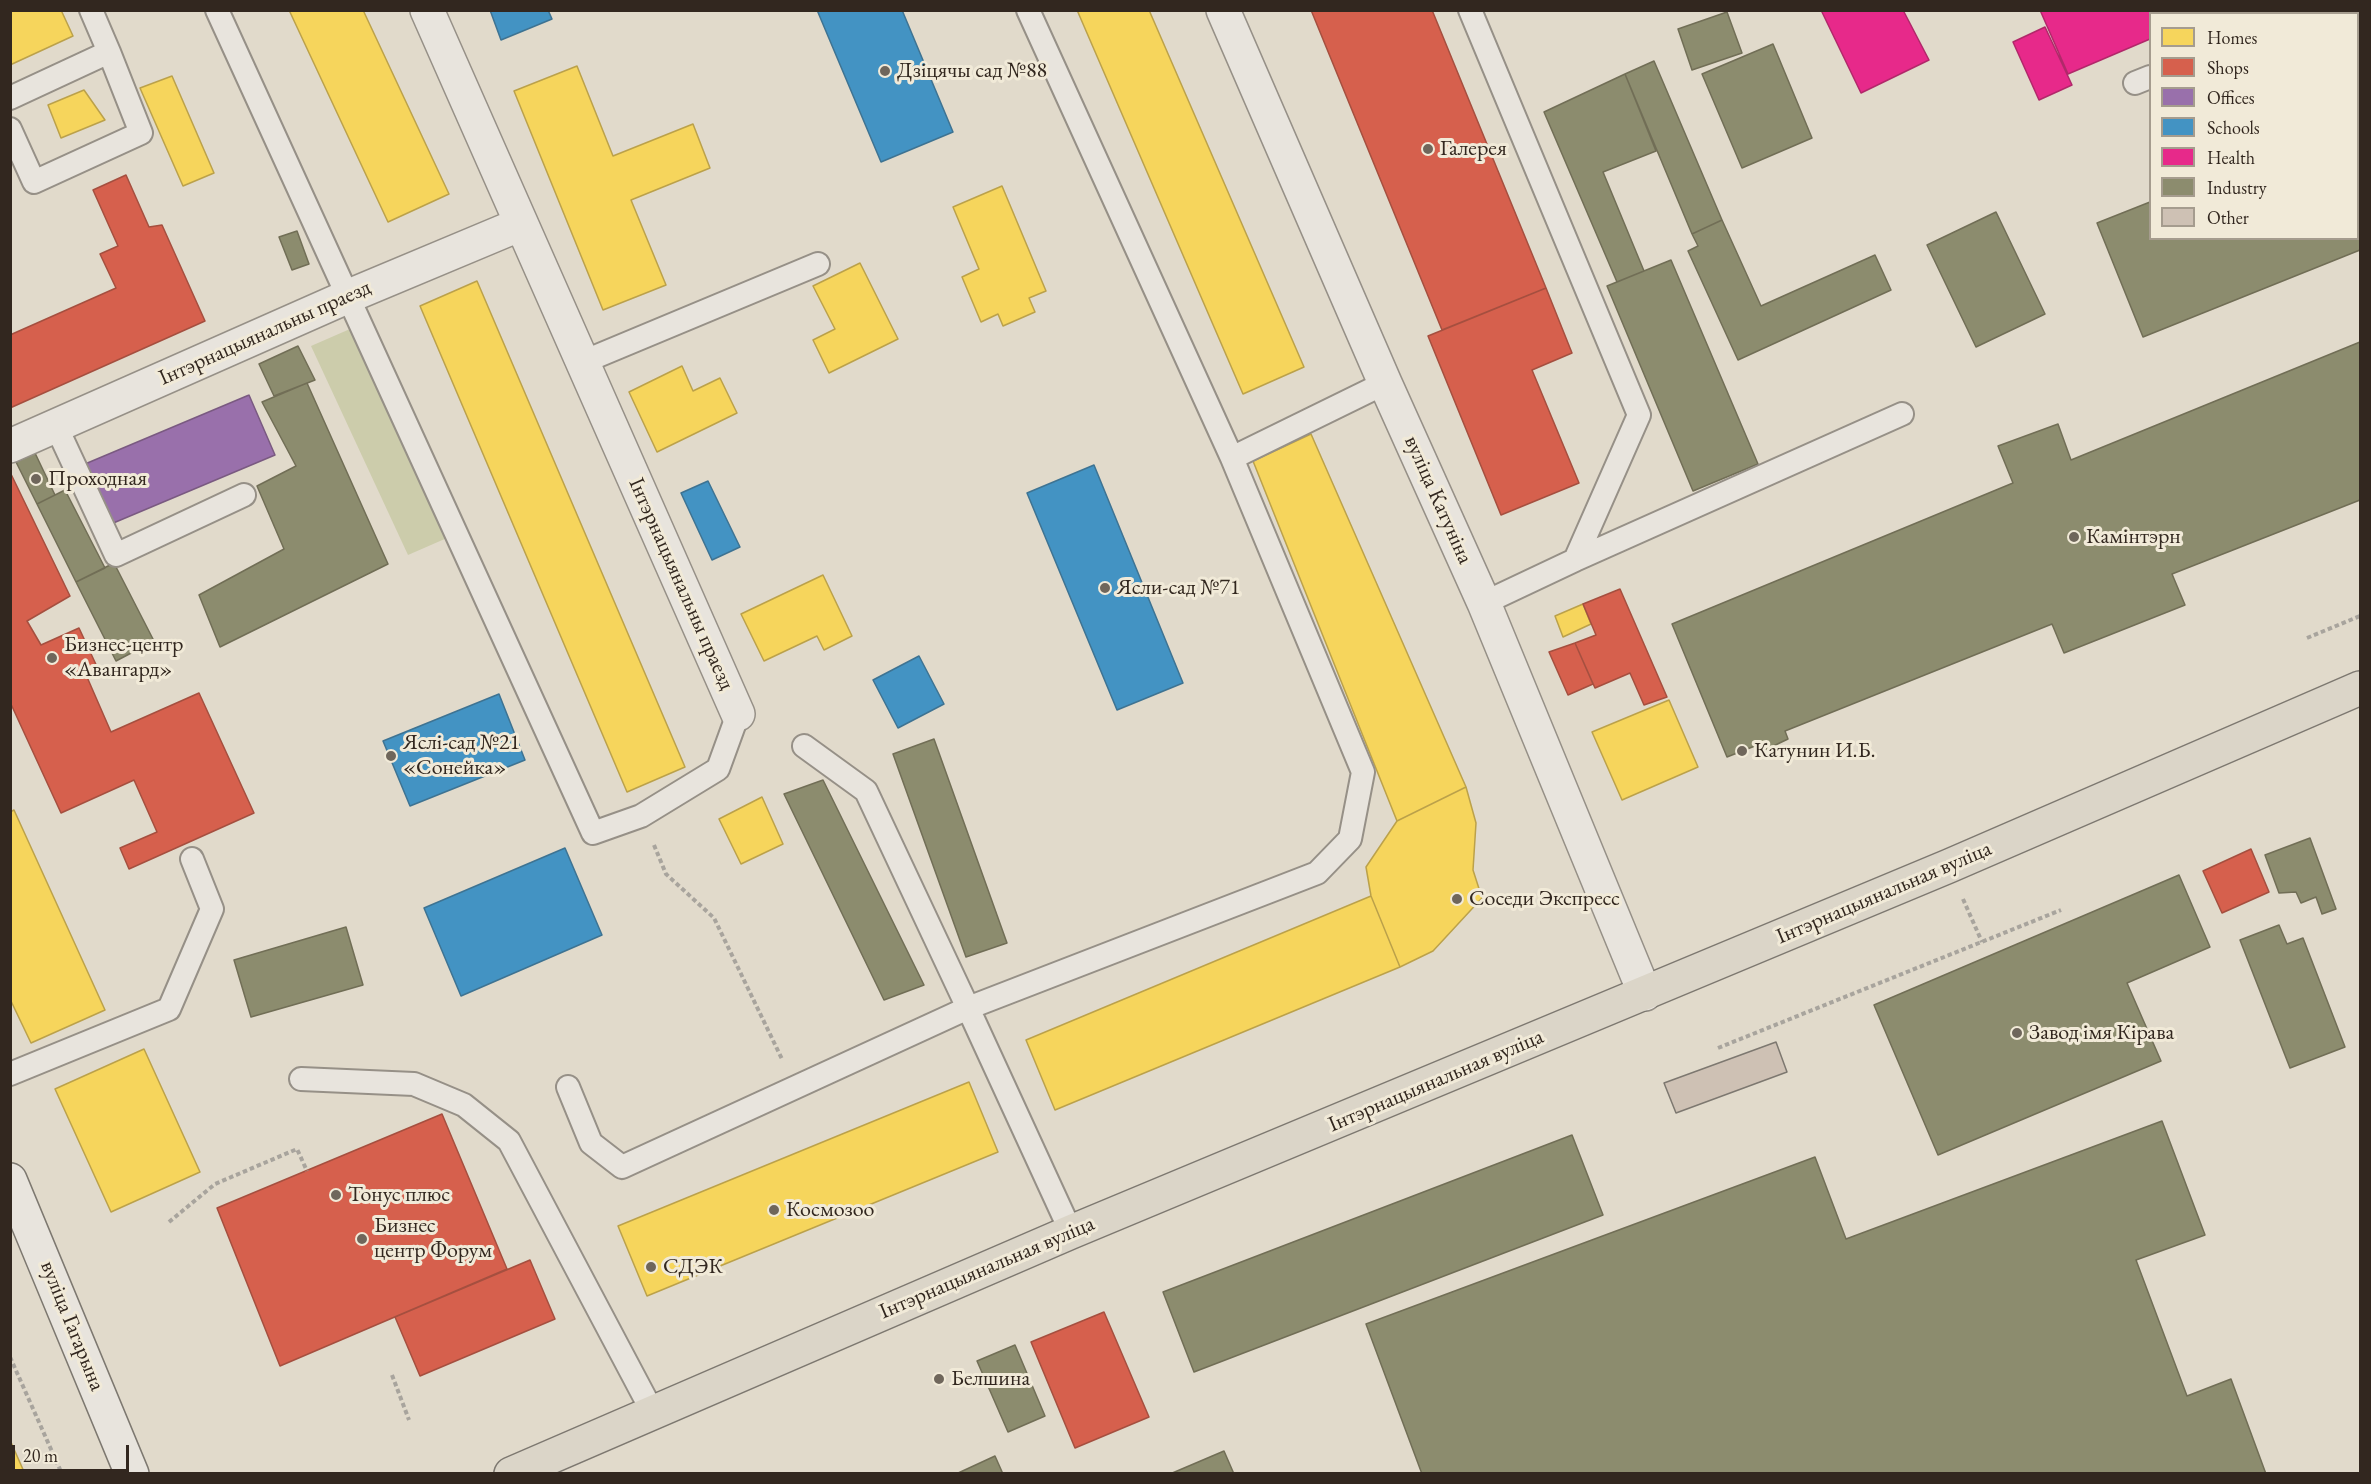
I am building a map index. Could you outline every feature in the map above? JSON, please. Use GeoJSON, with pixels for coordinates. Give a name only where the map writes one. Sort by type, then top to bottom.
{"type":"FeatureCollection","features":[{"type":"Feature","properties":{"kind":"main road","name":"Інтэрнацыянальная вуліца"},"geometry":{"type":"LineString","coordinates":[[511,1473],[1071,1232],[1646,994],[2361,688]]}},
{"type":"Feature","properties":{"kind":"street","name":"Інтэрнацыянальны праезд"},"geometry":{"type":"LineString","coordinates":[[428,10],[738,714]]}},
{"type":"Feature","properties":{"kind":"street","name":"вуліца Катуніна"},"geometry":{"type":"LineString","coordinates":[[1223,10],[1385,383],[1484,603],[1646,994]]}},
{"type":"Feature","properties":{"kind":"street","name":"Інтэрнацыянальны праезд"},"geometry":{"type":"LineString","coordinates":[[10,446],[272,329],[522,224]]}},
{"type":"Feature","properties":{"kind":"street","name":"вуліца Гагарына"},"geometry":{"type":"LineString","coordinates":[[10,1180],[132,1473]]}},
{"type":"Feature","properties":{"kind":"lane"},"geometry":{"type":"LineString","coordinates":[[10,129],[34,182],[141,133],[92,10]]}},
{"type":"Feature","properties":{"kind":"lane"},"geometry":{"type":"LineString","coordinates":[[217,10],[593,833],[641,816],[718,769],[738,714]]}},
{"type":"Feature","properties":{"kind":"lane"},"geometry":{"type":"LineString","coordinates":[[568,1087],[591,1143],[622,1167],[968,1008],[1317,873],[1350,839],[1363,772],[1232,458],[1028,10]]}},
{"type":"Feature","properties":{"kind":"lane"},"geometry":{"type":"LineString","coordinates":[[1470,10],[1639,415],[1575,560]]}},
{"type":"Feature","properties":{"kind":"lane"},"geometry":{"type":"LineString","coordinates":[[10,98],[109,52]]}},
{"type":"Feature","properties":{"kind":"lane"},"geometry":{"type":"LineString","coordinates":[[583,362],[818,264]]}},
{"type":"Feature","properties":{"kind":"lane"},"geometry":{"type":"LineString","coordinates":[[1232,458],[1385,383]]}},
{"type":"Feature","properties":{"kind":"lane"},"geometry":{"type":"LineString","coordinates":[[1484,603],[1902,414]]}},
{"type":"Feature","properties":{"kind":"lane"},"geometry":{"type":"LineString","coordinates":[[56,426],[116,555],[244,495]]}},
{"type":"Feature","properties":{"kind":"lane"},"geometry":{"type":"LineString","coordinates":[[804,746],[866,791],[1071,1232]]}},
{"type":"Feature","properties":{"kind":"lane"},"geometry":{"type":"LineString","coordinates":[[10,1074],[169,1009],[212,909],[192,859]]}},
{"type":"Feature","properties":{"kind":"lane"},"geometry":{"type":"LineString","coordinates":[[301,1079],[414,1084],[464,1105],[509,1141],[652,1411]]}},
{"type":"Feature","properties":{"kind":"path"},"geometry":{"type":"LineString","coordinates":[[2307,638],[2361,616]]}},
{"type":"Feature","properties":{"kind":"path"},"geometry":{"type":"LineString","coordinates":[[641,816],[666,874],[714,918],[796,1087]]}},
{"type":"Feature","properties":{"kind":"path"},"geometry":{"type":"LineString","coordinates":[[1949,866],[1982,942]]}},
{"type":"Feature","properties":{"kind":"path"},"geometry":{"type":"LineString","coordinates":[[1718,1048],[2061,910]]}},
{"type":"Feature","properties":{"kind":"path"},"geometry":{"type":"LineString","coordinates":[[169,1222],[215,1184],[297,1149],[307,1171]]}},
{"type":"Feature","properties":{"kind":"path"},"geometry":{"type":"LineString","coordinates":[[10,1357],[62,1473]]}},
{"type":"Feature","properties":{"kind":"path"},"geometry":{"type":"LineString","coordinates":[[392,1375],[410,1420]]}},
{"type":"Feature","properties":{"kind":"green space"},"geometry":{"type":"Polygon","coordinates":[[[350,329],[447,538],[408,555],[311,346],[350,329]]]}},
{"type":"Feature","properties":{"kind":"building: Homes"},"geometry":{"type":"Polygon","coordinates":[[[10,10],[61,10],[73,36],[10,65],[10,10]]]}},
{"type":"Feature","properties":{"kind":"building: Homes"},"geometry":{"type":"Polygon","coordinates":[[[289,10],[363,10],[449,194],[388,222],[289,10]]]}},
{"type":"Feature","properties":{"kind":"building: Homes"},"geometry":{"type":"Polygon","coordinates":[[[1077,10],[1149,10],[1304,367],[1243,394],[1077,10]]]}},
{"type":"Feature","properties":{"kind":"building: Homes"},"geometry":{"type":"Polygon","coordinates":[[[577,66],[613,156],[693,124],[710,168],[631,200],[666,285],[603,310],[514,91],[577,66]]]}},
{"type":"Feature","properties":{"kind":"building: Homes"},"geometry":{"type":"Polygon","coordinates":[[[172,76],[214,173],[183,186],[140,88],[172,76]]]}},
{"type":"Feature","properties":{"kind":"building: Homes"},"geometry":{"type":"Polygon","coordinates":[[[84,90],[105,120],[61,138],[48,105],[84,90]]]}},
{"type":"Feature","properties":{"kind":"building: Homes"},"geometry":{"type":"Polygon","coordinates":[[[1002,186],[1046,291],[1029,298],[1035,312],[1003,326],[998,314],[981,322],[962,277],[979,269],[953,207],[1002,186]]]}},
{"type":"Feature","properties":{"kind":"building: Homes"},"geometry":{"type":"Polygon","coordinates":[[[860,263],[898,339],[829,373],[813,340],[835,329],[813,286],[860,263]]]}},
{"type":"Feature","properties":{"kind":"building: Homes"},"geometry":{"type":"Polygon","coordinates":[[[477,281],[685,767],[627,792],[420,306],[477,281]]]}},
{"type":"Feature","properties":{"kind":"building: Homes"},"geometry":{"type":"Polygon","coordinates":[[[682,366],[693,391],[720,378],[737,413],[657,452],[629,392],[682,366]]]}},
{"type":"Feature","properties":{"kind":"building: Homes"},"geometry":{"type":"Polygon","coordinates":[[[1311,434],[1466,787],[1397,821],[1253,461],[1311,434]]]}},
{"type":"Feature","properties":{"kind":"building: Homes"},"geometry":{"type":"Polygon","coordinates":[[[823,575],[852,636],[824,650],[817,636],[764,661],[741,614],[823,575]]]}},
{"type":"Feature","properties":{"kind":"building: Homes"},"geometry":{"type":"Polygon","coordinates":[[[1583,604],[1591,624],[1563,637],[1555,616],[1583,604]]]}},
{"type":"Feature","properties":{"kind":"building: Homes"},"geometry":{"type":"Polygon","coordinates":[[[1669,700],[1698,767],[1622,800],[1592,732],[1669,700]]]}},
{"type":"Feature","properties":{"kind":"building: Homes"},"geometry":{"type":"Polygon","coordinates":[[[1466,787],[1476,823],[1473,870],[1482,898],[1433,951],[1400,967],[1371,896],[1366,867],[1397,821],[1466,787]]]}},
{"type":"Feature","properties":{"kind":"building: Homes"},"geometry":{"type":"Polygon","coordinates":[[[762,797],[783,844],[741,864],[719,819],[762,797]]]}},
{"type":"Feature","properties":{"kind":"building: Homes"},"geometry":{"type":"Polygon","coordinates":[[[14,810],[105,1010],[31,1043],[10,999],[10,812],[14,810]]]}},
{"type":"Feature","properties":{"kind":"building: Homes"},"geometry":{"type":"Polygon","coordinates":[[[1371,896],[1400,967],[1055,1110],[1026,1040],[1371,896]]]}},
{"type":"Feature","properties":{"kind":"building: Homes"},"geometry":{"type":"Polygon","coordinates":[[[144,1049],[200,1172],[111,1212],[55,1089],[144,1049]]]}},
{"type":"Feature","properties":{"kind":"building: Homes"},"geometry":{"type":"Polygon","coordinates":[[[969,1082],[998,1152],[647,1296],[618,1226],[969,1082]]]}},
{"type":"Feature","properties":{"kind":"building: Homes"},"geometry":{"type":"Polygon","coordinates":[[[10,1440],[25,1474],[10,1474],[10,1440]]]}},
{"type":"Feature","properties":{"kind":"building: Shops","name":"Галерея"},"geometry":{"type":"Polygon","coordinates":[[[1311,10],[1432,10],[1546,288],[1442,330],[1311,10]]]}},
{"type":"Feature","properties":{"kind":"building: Shops"},"geometry":{"type":"Polygon","coordinates":[[[126,175],[149,227],[162,225],[205,321],[10,408],[10,335],[116,288],[100,254],[118,246],[93,190],[126,175]]]}},
{"type":"Feature","properties":{"kind":"building: Shops"},"geometry":{"type":"Polygon","coordinates":[[[1546,288],[1572,353],[1532,370],[1579,483],[1501,515],[1428,336],[1546,288]]]}},
{"type":"Feature","properties":{"kind":"building: Shops","name":"Бизнес-центр «Авангард»"},"geometry":{"type":"Polygon","coordinates":[[[10,472],[70,596],[27,621],[41,645],[79,628],[99,671],[87,677],[111,732],[199,693],[254,813],[129,869],[120,848],[157,832],[134,780],[61,813],[10,702],[10,472]]]}},
{"type":"Feature","properties":{"kind":"building: Shops"},"geometry":{"type":"Polygon","coordinates":[[[1620,589],[1667,697],[1644,705],[1630,673],[1595,688],[1575,643],[1596,635],[1583,604],[1620,589]]]}},
{"type":"Feature","properties":{"kind":"building: Shops"},"geometry":{"type":"Polygon","coordinates":[[[1575,643],[1593,684],[1568,695],[1549,652],[1575,643]]]}},
{"type":"Feature","properties":{"kind":"building: Shops"},"geometry":{"type":"Polygon","coordinates":[[[2251,849],[2269,892],[2222,913],[2203,871],[2251,849]]]}},
{"type":"Feature","properties":{"kind":"building: Shops","name":"Бизнес центр Форум"},"geometry":{"type":"Polygon","coordinates":[[[442,1114],[507,1269],[280,1366],[217,1208],[442,1114]]]}},
{"type":"Feature","properties":{"kind":"building: Shops"},"geometry":{"type":"Polygon","coordinates":[[[530,1260],[555,1319],[420,1376],[395,1317],[530,1260]]]}},
{"type":"Feature","properties":{"kind":"building: Shops"},"geometry":{"type":"Polygon","coordinates":[[[1104,1312],[1149,1417],[1075,1448],[1031,1342],[1104,1312]]]}},
{"type":"Feature","properties":{"kind":"building: Offices"},"geometry":{"type":"Polygon","coordinates":[[[249,395],[275,455],[111,524],[85,464],[249,395]]]}},
{"type":"Feature","properties":{"kind":"building: Schools"},"geometry":{"type":"Polygon","coordinates":[[[490,10],[548,10],[552,19],[501,40],[490,10]]]}},
{"type":"Feature","properties":{"kind":"building: Schools","name":"Дзіцячы сад №88"},"geometry":{"type":"Polygon","coordinates":[[[817,10],[902,10],[953,132],[881,162],[817,10]]]}},
{"type":"Feature","properties":{"kind":"building: Schools","name":"Ясли-сад №71"},"geometry":{"type":"Polygon","coordinates":[[[1094,465],[1183,683],[1117,710],[1027,493],[1094,465]]]}},
{"type":"Feature","properties":{"kind":"building: Schools"},"geometry":{"type":"Polygon","coordinates":[[[708,481],[740,547],[712,560],[681,493],[708,481]]]}},
{"type":"Feature","properties":{"kind":"building: Schools"},"geometry":{"type":"Polygon","coordinates":[[[919,656],[944,704],[898,728],[873,680],[919,656]]]}},
{"type":"Feature","properties":{"kind":"building: Schools"},"geometry":{"type":"Polygon","coordinates":[[[499,694],[525,760],[410,806],[383,741],[499,694]]]}},
{"type":"Feature","properties":{"kind":"building: Schools"},"geometry":{"type":"Polygon","coordinates":[[[565,848],[602,935],[461,996],[424,908],[565,848]]]}},
{"type":"Feature","properties":{"kind":"building: Health"},"geometry":{"type":"Polygon","coordinates":[[[1821,10],[1903,10],[1929,60],[1861,93],[1821,10]]]}},
{"type":"Feature","properties":{"kind":"building: Health"},"geometry":{"type":"Polygon","coordinates":[[[2040,10],[2167,10],[2168,12],[2149,12],[2149,39],[2068,74],[2040,10]]]}},
{"type":"Feature","properties":{"kind":"building: Health"},"geometry":{"type":"Polygon","coordinates":[[[2206,10],[2291,10],[2292,12],[2206,12],[2206,10]]]}},
{"type":"Feature","properties":{"kind":"building: Health"},"geometry":{"type":"Polygon","coordinates":[[[2045,27],[2072,85],[2039,100],[2013,42],[2045,27]]]}},
{"type":"Feature","properties":{"kind":"building: Industry"},"geometry":{"type":"Polygon","coordinates":[[[1727,12],[1742,53],[1692,70],[1678,29],[1727,12]]]}},
{"type":"Feature","properties":{"kind":"building: Industry"},"geometry":{"type":"Polygon","coordinates":[[[1773,44],[1812,138],[1742,168],[1702,74],[1773,44]]]}},
{"type":"Feature","properties":{"kind":"building: Industry"},"geometry":{"type":"Polygon","coordinates":[[[1654,61],[1722,220],[1692,234],[1625,74],[1654,61]]]}},
{"type":"Feature","properties":{"kind":"building: Industry"},"geometry":{"type":"Polygon","coordinates":[[[1625,74],[1656,151],[1603,172],[1644,271],[1617,282],[1544,112],[1625,74]]]}},
{"type":"Feature","properties":{"kind":"building: Industry"},"geometry":{"type":"Polygon","coordinates":[[[2359,118],[2360,250],[2143,337],[2097,223],[2149,202],[2149,240],[2359,240],[2359,118]]]}},
{"type":"Feature","properties":{"kind":"building: Industry"},"geometry":{"type":"Polygon","coordinates":[[[1996,212],[2045,314],[1976,347],[1927,245],[1996,212]]]}},
{"type":"Feature","properties":{"kind":"building: Industry"},"geometry":{"type":"Polygon","coordinates":[[[1722,220],[1761,306],[1875,255],[1891,290],[1738,360],[1688,251],[1698,246],[1692,234],[1722,220]]]}},
{"type":"Feature","properties":{"kind":"building: Industry"},"geometry":{"type":"Polygon","coordinates":[[[297,231],[309,264],[292,270],[279,237],[297,231]]]}},
{"type":"Feature","properties":{"kind":"building: Industry"},"geometry":{"type":"Polygon","coordinates":[[[1671,260],[1758,464],[1693,491],[1607,286],[1671,260]]]}},
{"type":"Feature","properties":{"kind":"building: Industry","name":"Камінтэрн"},"geometry":{"type":"Polygon","coordinates":[[[2360,342],[2360,500],[2172,574],[2185,605],[2064,653],[2052,624],[1785,731],[1788,739],[1765,750],[1760,744],[1727,757],[1672,624],[2013,483],[1998,446],[2058,424],[2071,460],[2360,342]]]}},
{"type":"Feature","properties":{"kind":"building: Industry"},"geometry":{"type":"Polygon","coordinates":[[[298,346],[315,380],[274,396],[259,364],[298,346]]]}},
{"type":"Feature","properties":{"kind":"building: Industry"},"geometry":{"type":"Polygon","coordinates":[[[307,383],[388,564],[220,647],[199,595],[284,549],[257,486],[296,466],[262,402],[307,383]]]}},
{"type":"Feature","properties":{"kind":"building: Industry","name":"Проходная"},"geometry":{"type":"Polygon","coordinates":[[[35,453],[55,495],[37,504],[16,462],[35,453]]]}},
{"type":"Feature","properties":{"kind":"building: Industry"},"geometry":{"type":"Polygon","coordinates":[[[65,490],[105,568],[76,582],[37,504],[65,490]]]}},
{"type":"Feature","properties":{"kind":"building: Industry"},"geometry":{"type":"Polygon","coordinates":[[[114,563],[154,641],[116,661],[76,582],[114,563]]]}},
{"type":"Feature","properties":{"kind":"building: Industry"},"geometry":{"type":"Polygon","coordinates":[[[934,739],[1007,943],[966,957],[893,754],[934,739]]]}},
{"type":"Feature","properties":{"kind":"building: Industry"},"geometry":{"type":"Polygon","coordinates":[[[823,780],[924,985],[884,1000],[784,794],[823,780]]]}},
{"type":"Feature","properties":{"kind":"building: Industry"},"geometry":{"type":"Polygon","coordinates":[[[2310,838],[2336,909],[2322,914],[2316,897],[2301,903],[2296,892],[2279,893],[2265,855],[2310,838]]]}},
{"type":"Feature","properties":{"kind":"building: Industry","name":"Завод імя Кірава"},"geometry":{"type":"Polygon","coordinates":[[[2179,875],[2210,947],[2127,983],[2161,1061],[1938,1155],[1874,1005],[2179,875]]]}},
{"type":"Feature","properties":{"kind":"building: Industry"},"geometry":{"type":"Polygon","coordinates":[[[2279,925],[2287,944],[2303,938],[2345,1047],[2290,1068],[2240,940],[2279,925]]]}},
{"type":"Feature","properties":{"kind":"building: Industry"},"geometry":{"type":"Polygon","coordinates":[[[346,927],[363,985],[251,1017],[234,960],[346,927]]]}},
{"type":"Feature","properties":{"kind":"building: Industry"},"geometry":{"type":"Polygon","coordinates":[[[2162,1121],[2205,1235],[2136,1260],[2187,1396],[2231,1379],[2266,1474],[1422,1474],[1366,1324],[1815,1157],[1846,1239],[2162,1121]]]}},
{"type":"Feature","properties":{"kind":"building: Industry"},"geometry":{"type":"Polygon","coordinates":[[[1572,1135],[1603,1215],[1194,1372],[1163,1292],[1572,1135]]]}},
{"type":"Feature","properties":{"kind":"building: Industry"},"geometry":{"type":"Polygon","coordinates":[[[1015,1345],[1045,1416],[1008,1432],[977,1361],[1015,1345]]]}},
{"type":"Feature","properties":{"kind":"building: Industry"},"geometry":{"type":"Polygon","coordinates":[[[1224,1451],[1234,1474],[1170,1474],[1224,1451]]]}},
{"type":"Feature","properties":{"kind":"building: Industry"},"geometry":{"type":"Polygon","coordinates":[[[995,1456],[1003,1474],[956,1474],[995,1456]]]}},
{"type":"Feature","properties":{"kind":"building: Other"},"geometry":{"type":"Polygon","coordinates":[[[1776,1042],[1787,1072],[1676,1113],[1664,1083],[1776,1042]]]}},
{"type":"Feature","properties":{"kind":"place","name":"Дзіцячы сад №88"},"geometry":{"type":"Point","coordinates":[885,71]}},
{"type":"Feature","properties":{"kind":"place","name":"Галерея"},"geometry":{"type":"Point","coordinates":[1428,149]}},
{"type":"Feature","properties":{"kind":"place","name":"Проходная"},"geometry":{"type":"Point","coordinates":[36,479]}},
{"type":"Feature","properties":{"kind":"place","name":"Камінтэрн"},"geometry":{"type":"Point","coordinates":[2074,537]}},
{"type":"Feature","properties":{"kind":"place","name":"Ясли-сад №71"},"geometry":{"type":"Point","coordinates":[1105,588]}},
{"type":"Feature","properties":{"kind":"place","name":"Бизнес-центр «Авангард»"},"geometry":{"type":"Point","coordinates":[52,658]}},
{"type":"Feature","properties":{"kind":"place","name":"Катунин И.Б."},"geometry":{"type":"Point","coordinates":[1742,751]}},
{"type":"Feature","properties":{"kind":"place","name":"Яслі-сад №21 «Сонейка»"},"geometry":{"type":"Point","coordinates":[391,756]}},
{"type":"Feature","properties":{"kind":"place","name":"Соседи Экспресс"},"geometry":{"type":"Point","coordinates":[1457,899]}},
{"type":"Feature","properties":{"kind":"place","name":"Завод імя Кірава"},"geometry":{"type":"Point","coordinates":[2017,1033]}},
{"type":"Feature","properties":{"kind":"place","name":"Тонус плюс"},"geometry":{"type":"Point","coordinates":[336,1195]}},
{"type":"Feature","properties":{"kind":"place","name":"Космозоо"},"geometry":{"type":"Point","coordinates":[774,1210]}},
{"type":"Feature","properties":{"kind":"place","name":"Бизнес центр Форум"},"geometry":{"type":"Point","coordinates":[362,1239]}},
{"type":"Feature","properties":{"kind":"place","name":"СДЭК"},"geometry":{"type":"Point","coordinates":[651,1267]}},
{"type":"Feature","properties":{"kind":"place","name":"Белшина"},"geometry":{"type":"Point","coordinates":[939,1379]}}]}
